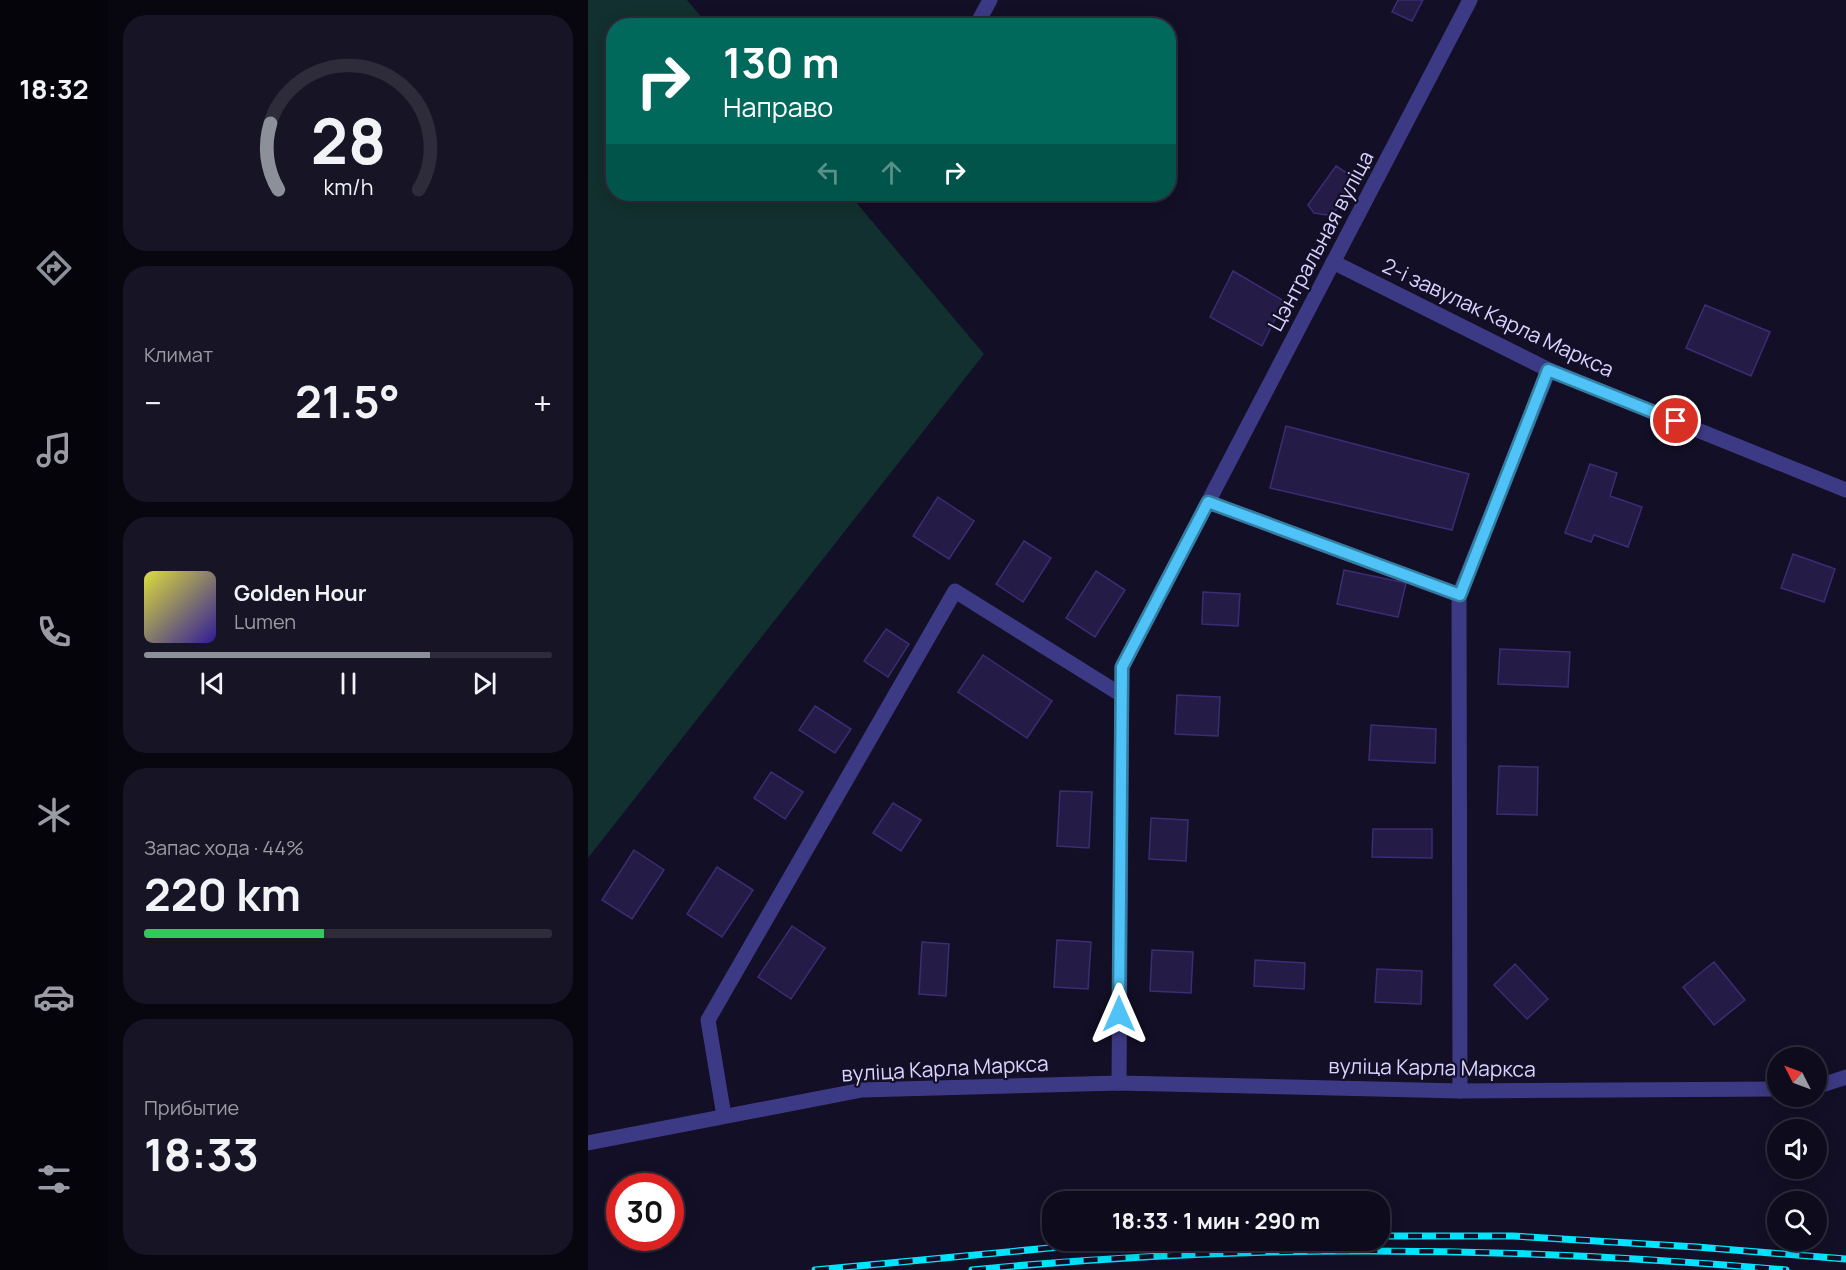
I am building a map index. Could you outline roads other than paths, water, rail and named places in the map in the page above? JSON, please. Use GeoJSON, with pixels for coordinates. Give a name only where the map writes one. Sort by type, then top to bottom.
{"type":"FeatureCollection","features":[{"type":"Feature","properties":{"kind":"street"},"geometry":{"type":"LineString","coordinates":[[980,18],[990,0]]}},
{"type":"Feature","properties":{"kind":"street","name":"Цэнтральная вуліца"},"geometry":{"type":"LineString","coordinates":[[1119,1083],[1120,694],[1122,667],[1470,0]]}},
{"type":"Feature","properties":{"kind":"street","name":"2-і завулак Карла Маркса"},"geometry":{"type":"LineString","coordinates":[[1333,262],[1548,370],[1846,490]]}},
{"type":"Feature","properties":{"kind":"street"},"geometry":{"type":"LineString","coordinates":[[1460,1091],[1460,595],[1548,370]]}},
{"type":"Feature","properties":{"kind":"street"},"geometry":{"type":"LineString","coordinates":[[1208,502],[1460,595]]}},
{"type":"Feature","properties":{"kind":"street"},"geometry":{"type":"LineString","coordinates":[[724,1116],[708,1020],[954,591],[1120,694]]}},
{"type":"Feature","properties":{"kind":"street"},"geometry":{"type":"LineString","coordinates":[[1827,1083],[1846,1077]]}},
{"type":"Feature","properties":{"kind":"street","name":"вуліца Карла Маркса"},"geometry":{"type":"LineString","coordinates":[[588,1143],[862,1090],[1119,1083],[1460,1091],[1767,1089]]}},
{"type":"Feature","properties":{"kind":"railway"},"geometry":{"type":"LineString","coordinates":[[1390,1236],[1513,1236],[1846,1259]]}},
{"type":"Feature","properties":{"kind":"railway"},"geometry":{"type":"LineString","coordinates":[[815,1270],[1042,1249]]}},
{"type":"Feature","properties":{"kind":"railway"},"geometry":{"type":"LineString","coordinates":[[972,1270],[1176,1255],[1379,1251],[1583,1256],[1786,1270]]}}]}
